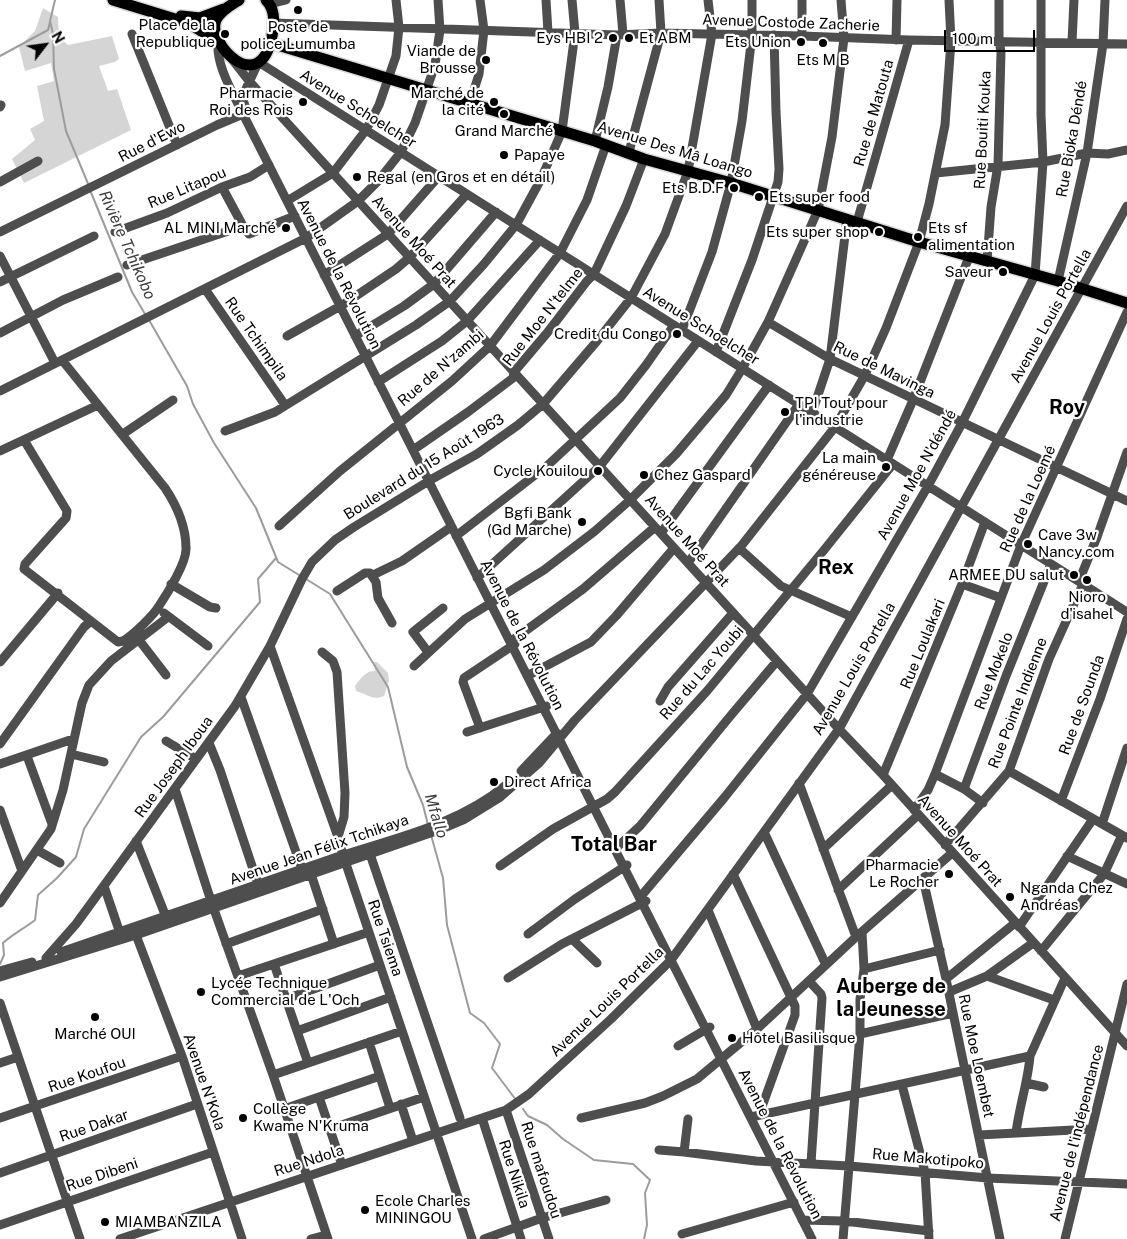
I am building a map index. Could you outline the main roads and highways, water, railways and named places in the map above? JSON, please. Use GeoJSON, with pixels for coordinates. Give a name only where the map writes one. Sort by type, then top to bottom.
{"type":"FeatureCollection","features":[{"type":"Feature","properties":{"kind":"main road"},"geometry":{"type":"LineString","coordinates":[[113,0],[186,20],[200,18],[239,0]]}},
{"type":"Feature","properties":{"kind":"main road"},"geometry":{"type":"LineString","coordinates":[[130,0],[186,20],[218,41],[228,54],[249,66],[258,64],[268,52],[271,42],[274,23],[273,10],[268,2]]}},
{"type":"Feature","properties":{"kind":"main road"},"geometry":{"type":"LineString","coordinates":[[218,41],[214,26],[217,17],[225,8]]}},
{"type":"Feature","properties":{"kind":"main road","name":"Avenue Des Mâ Loango"},"geometry":{"type":"LineString","coordinates":[[271,42],[601,143],[644,159],[731,183],[919,242],[1058,281],[1127,303]]}},
{"type":"Feature","properties":{"kind":"waterway","name":"Rivière Tchikobo"},"geometry":{"type":"LineString","coordinates":[[55,0],[50,21],[53,34],[54,69],[66,131],[89,186]]}},
{"type":"Feature","properties":{"kind":"waterway"},"geometry":{"type":"LineString","coordinates":[[0,56],[48,30],[50,22]]}},
{"type":"Feature","properties":{"kind":"waterway","name":"Rivière Tchikobo"},"geometry":{"type":"LineString","coordinates":[[90,190],[132,292],[145,314]]}},
{"type":"Feature","properties":{"kind":"waterway","name":"Rivière Tchikobo"},"geometry":{"type":"LineString","coordinates":[[149,320],[187,386],[193,404],[214,443],[256,508],[278,562],[299,575]]}},
{"type":"Feature","properties":{"kind":"waterway"},"geometry":{"type":"LineString","coordinates":[[0,964],[4,955],[3,943],[35,920],[38,895],[76,857],[84,829],[141,737],[163,717],[260,602],[258,579],[276,558]]}},
{"type":"Feature","properties":{"kind":"waterway","name":"Mfallo"},"geometry":{"type":"LineString","coordinates":[[306,579],[330,594],[388,687],[407,767],[423,805],[428,825]]}},
{"type":"Feature","properties":{"kind":"waterway","name":"Mfallo"},"geometry":{"type":"LineString","coordinates":[[431,835],[443,878],[447,925],[470,1013],[484,1023],[500,1044],[492,1068],[516,1100]]}},
{"type":"Feature","properties":{"kind":"waterway","name":"Mfallo"},"geometry":{"type":"LineString","coordinates":[[523,1109],[528,1116],[547,1125],[563,1139],[594,1160],[633,1164],[650,1180],[645,1193],[647,1225],[644,1239]]}},
{"type":"Feature","properties":{"kind":"place","name":"Poste de police Lumumba"},"geometry":{"type":"Point","coordinates":[298,10]}},
{"type":"Feature","properties":{"kind":"place","name":"Place de la Republique"},"geometry":{"type":"Point","coordinates":[225,34]}},
{"type":"Feature","properties":{"kind":"place","name":"Eys HBI 2"},"geometry":{"type":"Point","coordinates":[613,38]}},
{"type":"Feature","properties":{"kind":"place","name":"Et ABM"},"geometry":{"type":"Point","coordinates":[629,38]}},
{"type":"Feature","properties":{"kind":"place","name":"Ets Union"},"geometry":{"type":"Point","coordinates":[801,42]}},
{"type":"Feature","properties":{"kind":"place","name":"Ets M B"},"geometry":{"type":"Point","coordinates":[823,43]}},
{"type":"Feature","properties":{"kind":"place","name":"Viande de Brousse"},"geometry":{"type":"Point","coordinates":[486,60]}},
{"type":"Feature","properties":{"kind":"place","name":"Pharmacie Roi des Rois"},"geometry":{"type":"Point","coordinates":[303,102]}},
{"type":"Feature","properties":{"kind":"place","name":"Marché de la cité"},"geometry":{"type":"Point","coordinates":[494,102]}},
{"type":"Feature","properties":{"kind":"place","name":"Grand Marché"},"geometry":{"type":"Point","coordinates":[504,114]}},
{"type":"Feature","properties":{"kind":"place","name":"Papaye"},"geometry":{"type":"Point","coordinates":[504,155]}},
{"type":"Feature","properties":{"kind":"place","name":"Regal (en Gros et en détail)"},"geometry":{"type":"Point","coordinates":[357,177]}},
{"type":"Feature","properties":{"kind":"place","name":"Ets B.D.F"},"geometry":{"type":"Point","coordinates":[734,188]}},
{"type":"Feature","properties":{"kind":"place","name":"Ets super food"},"geometry":{"type":"Point","coordinates":[759,197]}},
{"type":"Feature","properties":{"kind":"place","name":"AL MINI Marché"},"geometry":{"type":"Point","coordinates":[286,228]}},
{"type":"Feature","properties":{"kind":"place","name":"Ets super shop"},"geometry":{"type":"Point","coordinates":[879,232]}},
{"type":"Feature","properties":{"kind":"place","name":"Ets sf alimentation"},"geometry":{"type":"Point","coordinates":[918,237]}},
{"type":"Feature","properties":{"kind":"place","name":"Saveur"},"geometry":{"type":"Point","coordinates":[1003,272]}},
{"type":"Feature","properties":{"kind":"place","name":"Credit du Congo"},"geometry":{"type":"Point","coordinates":[677,334]}},
{"type":"Feature","properties":{"kind":"place","name":"TPI Tout pour l'industrie"},"geometry":{"type":"Point","coordinates":[785,412]}},
{"type":"Feature","properties":{"kind":"place","name":"La main généreuse"},"geometry":{"type":"Point","coordinates":[886,467]}},
{"type":"Feature","properties":{"kind":"place","name":"Cycle Kouilou"},"geometry":{"type":"Point","coordinates":[598,471]}},
{"type":"Feature","properties":{"kind":"place","name":"Chez Gaspard"},"geometry":{"type":"Point","coordinates":[644,475]}},
{"type":"Feature","properties":{"kind":"place","name":"Bgfi Bank (Gd Marche)"},"geometry":{"type":"Point","coordinates":[582,522]}},
{"type":"Feature","properties":{"kind":"place","name":"Cave 3w Nancy.com"},"geometry":{"type":"Point","coordinates":[1028,544]}},
{"type":"Feature","properties":{"kind":"place","name":"ARMEE DU salut"},"geometry":{"type":"Point","coordinates":[1074,575]}},
{"type":"Feature","properties":{"kind":"place","name":"Nioro d'isahel"},"geometry":{"type":"Point","coordinates":[1087,580]}},
{"type":"Feature","properties":{"kind":"place","name":"Direct Africa"},"geometry":{"type":"Point","coordinates":[494,782]}},
{"type":"Feature","properties":{"kind":"place","name":"Pharmacie Le Rocher"},"geometry":{"type":"Point","coordinates":[949,874]}},
{"type":"Feature","properties":{"kind":"place","name":"Nganda Chez Andréas"},"geometry":{"type":"Point","coordinates":[1010,897]}},
{"type":"Feature","properties":{"kind":"place","name":"Lycée Technique Commercial de L'Och"},"geometry":{"type":"Point","coordinates":[201,992]}},
{"type":"Feature","properties":{"kind":"place","name":"Marché OUI"},"geometry":{"type":"Point","coordinates":[95,1017]}},
{"type":"Feature","properties":{"kind":"place","name":"Hôtel Basilisque"},"geometry":{"type":"Point","coordinates":[732,1038]}},
{"type":"Feature","properties":{"kind":"place","name":"Collège Kwame N'Kruma"},"geometry":{"type":"Point","coordinates":[243,1118]}},
{"type":"Feature","properties":{"kind":"place","name":"Ecole Charles MININGOU"},"geometry":{"type":"Point","coordinates":[365,1210]}},
{"type":"Feature","properties":{"kind":"place","name":"MIAMBANZILA"},"geometry":{"type":"Point","coordinates":[105,1222]}},
{"type":"Feature","properties":{"kind":"district","name":"Roy"},"geometry":{"type":"Point","coordinates":[1067,408]}},
{"type":"Feature","properties":{"kind":"district","name":"Rex"},"geometry":{"type":"Point","coordinates":[836,568]}},
{"type":"Feature","properties":{"kind":"district","name":"Total Bar"},"geometry":{"type":"Point","coordinates":[614,845]}},
{"type":"Feature","properties":{"kind":"district","name":"Auberge de la Jeunesse"},"geometry":{"type":"Point","coordinates":[891,998]}}]}
